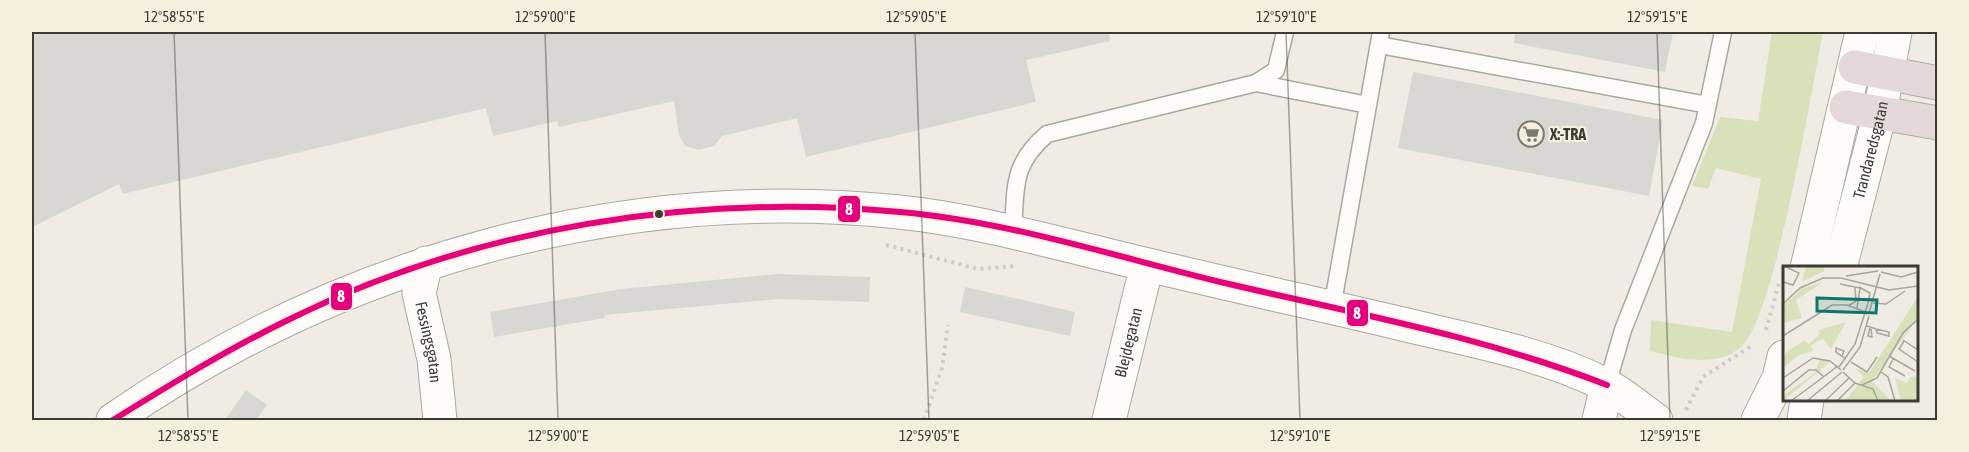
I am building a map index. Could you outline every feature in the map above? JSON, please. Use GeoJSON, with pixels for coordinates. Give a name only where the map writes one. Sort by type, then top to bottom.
{"type":"FeatureCollection","features":[{"type":"Feature","properties":{"kind":"highway"},"geometry":{"type":"LineString","coordinates":[[1855,67],[1938,83]]}},
{"type":"Feature","properties":{"kind":"highway"},"geometry":{"type":"LineString","coordinates":[[1846,107],[1938,123]]}},
{"type":"Feature","properties":{"kind":"street","name":"Trandaredsgatan"},"geometry":{"type":"LineString","coordinates":[[1807,266],[1862,32]]}},
{"type":"Feature","properties":{"kind":"street","name":"Trandaredsgatan"},"geometry":{"type":"LineString","coordinates":[[1840,266],[1880,113],[1895,32]]}},
{"type":"Feature","properties":{"kind":"street"},"geometry":{"type":"LineString","coordinates":[[113,420],[155,392],[238,345],[369,283],[426,263],[498,242],[561,228],[682,210],[795,206],[900,212],[1013,232],[1553,362],[1607,385],[1656,420]]}},
{"type":"Feature","properties":{"kind":"street","name":"Fessingsgatan"},"geometry":{"type":"LineString","coordinates":[[426,263],[420,293],[434,359],[440,420]]}},
{"type":"Feature","properties":{"kind":"street","name":"Blejdegatan"},"geometry":{"type":"LineString","coordinates":[[1108,420],[1147,265]]}},
{"type":"Feature","properties":{"kind":"street"},"geometry":{"type":"LineString","coordinates":[[1758,420],[1779,378],[1783,364]]}},
{"type":"Feature","properties":{"kind":"street"},"geometry":{"type":"LineString","coordinates":[[1599,420],[1607,385]]}},
{"type":"Feature","properties":{"kind":"street"},"geometry":{"type":"LineString","coordinates":[[1804,420],[1807,401]]}},
{"type":"Feature","properties":{"kind":"lane"},"geometry":{"type":"LineString","coordinates":[[1013,232],[1020,165],[1029,149],[1047,134],[1256,83],[1276,70],[1285,32]]}},
{"type":"Feature","properties":{"kind":"lane"},"geometry":{"type":"LineString","coordinates":[[1607,385],[1623,330],[1704,123],[1723,32]]}},
{"type":"Feature","properties":{"kind":"lane"},"geometry":{"type":"LineString","coordinates":[[1332,308],[1380,38],[1708,105]]}},
{"type":"Feature","properties":{"kind":"lane"},"geometry":{"type":"LineString","coordinates":[[1256,83],[1368,105]]}},
{"type":"Feature","properties":{"kind":"path"},"geometry":{"type":"LineString","coordinates":[[879,243],[978,269],[1018,266]]}},
{"type":"Feature","properties":{"kind":"path"},"geometry":{"type":"LineString","coordinates":[[924,420],[942,368],[948,326]]}},
{"type":"Feature","properties":{"kind":"green space"},"geometry":{"type":"Polygon","coordinates":[[[1772,32],[1823,32],[1791,199],[1767,293],[1754,327],[1741,347],[1720,358],[1685,359],[1650,351],[1651,320],[1732,332],[1761,179],[1716,168],[1708,189],[1692,186],[1720,117],[1758,121],[1772,32]]]}},
{"type":"Feature","properties":{"kind":"building"},"geometry":{"type":"Polygon","coordinates":[[[32,32],[1109,32],[1110,41],[1026,60],[1036,102],[806,157],[797,118],[722,136],[714,146],[699,150],[685,146],[679,135],[674,101],[559,127],[557,121],[493,136],[486,108],[123,194],[119,184],[32,227],[32,32]]]}},
{"type":"Feature","properties":{"kind":"building"},"geometry":{"type":"Polygon","coordinates":[[[1515,32],[1673,32],[1665,72],[1514,43],[1515,32]]]}},
{"type":"Feature","properties":{"kind":"building","name":"X:-TRA"},"geometry":{"type":"Polygon","coordinates":[[[1413,72],[1663,120],[1649,196],[1398,148],[1413,72]]]}},
{"type":"Feature","properties":{"kind":"building"},"geometry":{"type":"Polygon","coordinates":[[[778,274],[870,277],[869,302],[779,299],[604,315],[605,318],[494,337],[490,312],[621,289],[778,274]]]}},
{"type":"Feature","properties":{"kind":"building"},"geometry":{"type":"Polygon","coordinates":[[[965,287],[1075,312],[1070,336],[960,312],[965,287]]]}},
{"type":"Feature","properties":{"kind":"building"},"geometry":{"type":"Polygon","coordinates":[[[246,390],[267,405],[256,420],[225,420],[246,390]]]}},
{"type":"Feature","properties":{"kind":"transit line","name":"8"},"geometry":{"type":"LineString","coordinates":[[113,420],[267,330],[361,287],[435,261],[510,240],[588,224],[666,213],[744,208],[822,207],[900,212],[1025,232],[1229,284],[1467,340],[1561,368],[1607,385]]}},
{"type":"Feature","properties":{"kind":"place","name":"X:-TRA"},"geometry":{"type":"Point","coordinates":[1531,134]}}]}
